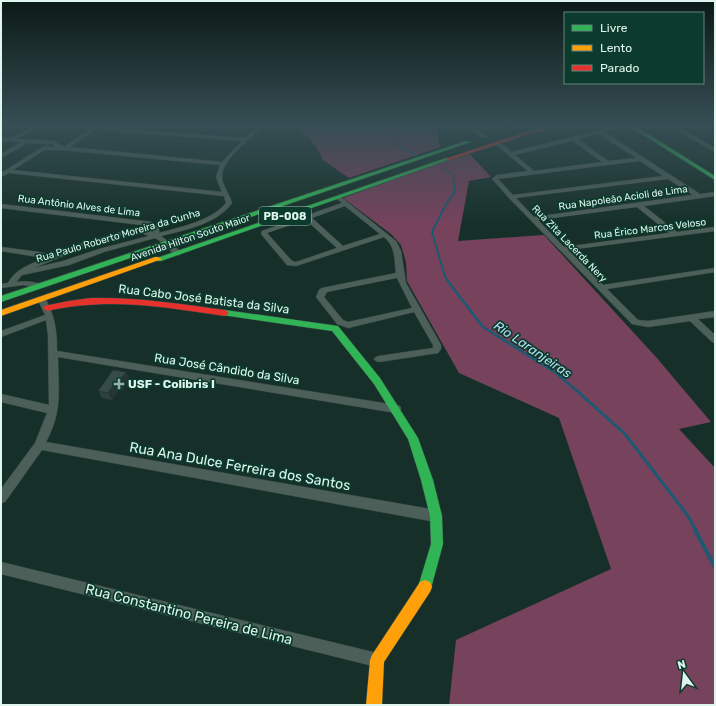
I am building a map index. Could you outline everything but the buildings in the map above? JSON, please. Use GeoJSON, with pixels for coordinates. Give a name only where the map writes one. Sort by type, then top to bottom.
{"type":"FeatureCollection","features":[{"type":"Feature","properties":{"kind":"main road","name":"Avenida Hilton Souto Maior"},"geometry":{"type":"LineString","coordinates":[[1,299],[425,157]]}},
{"type":"Feature","properties":{"kind":"main road","name":"Avenida Hilton Souto Maior"},"geometry":{"type":"LineString","coordinates":[[1,313],[46,308],[177,253],[342,201],[460,157]]}},
{"type":"Feature","properties":{"kind":"main road"},"geometry":{"type":"LineString","coordinates":[[681,157],[715,178]]}},
{"type":"Feature","properties":{"kind":"main road","name":"Rua Cabo José Batista da Silva"},"geometry":{"type":"LineString","coordinates":[[46,308],[67,302],[109,300],[153,303],[335,328],[377,381],[396,409]]}},
{"type":"Feature","properties":{"kind":"main road"},"geometry":{"type":"LineString","coordinates":[[374,705],[377,660],[425,587],[437,544],[436,516],[428,480],[413,438],[396,409]]}},
{"type":"Feature","properties":{"kind":"street"},"geometry":{"type":"LineString","coordinates":[[1,175],[30,157]]}},
{"type":"Feature","properties":{"kind":"street"},"geometry":{"type":"LineString","coordinates":[[148,157],[223,164]]}},
{"type":"Feature","properties":{"kind":"street"},"geometry":{"type":"LineString","coordinates":[[8,170],[224,194],[219,177],[223,164],[230,157]]}},
{"type":"Feature","properties":{"kind":"street"},"geometry":{"type":"LineString","coordinates":[[514,157],[531,171],[606,164],[640,159]]}},
{"type":"Feature","properties":{"kind":"street"},"geometry":{"type":"LineString","coordinates":[[597,157],[606,164]]}},
{"type":"Feature","properties":{"kind":"street"},"geometry":{"type":"LineString","coordinates":[[637,157],[698,196]]}},
{"type":"Feature","properties":{"kind":"street","name":"Rua Zita Lacerda Nery"},"geometry":{"type":"LineString","coordinates":[[531,171],[497,177],[494,179],[630,319],[640,324],[648,324],[692,318]]}},
{"type":"Feature","properties":{"kind":"street"},"geometry":{"type":"LineString","coordinates":[[511,197],[668,177]]}},
{"type":"Feature","properties":{"kind":"street","name":"Rua Paulo Roberto Moreira da Cunha"},"geometry":{"type":"LineString","coordinates":[[19,274],[67,263],[105,249],[156,236],[200,222],[224,211],[228,207],[229,200],[224,194]]}},
{"type":"Feature","properties":{"kind":"street","name":"Rua Napoleão Acioli de Lima"},"geometry":{"type":"LineString","coordinates":[[533,219],[715,194]]}},
{"type":"Feature","properties":{"kind":"street"},"geometry":{"type":"LineString","coordinates":[[342,201],[393,241],[398,249],[399,275],[437,345],[437,349],[379,359]]}},
{"type":"Feature","properties":{"kind":"street","name":"Avenida Hilton Souto Maior"},"geometry":{"type":"LineString","coordinates":[[342,201],[307,217],[264,232],[264,234],[292,264],[300,264],[384,234]]}},
{"type":"Feature","properties":{"kind":"street"},"geometry":{"type":"LineString","coordinates":[[638,204],[676,235]]}},
{"type":"Feature","properties":{"kind":"street","name":"Rua Antônio Alves de Lima"},"geometry":{"type":"LineString","coordinates":[[1,206],[152,224],[156,227],[156,236],[167,243],[177,253]]}},
{"type":"Feature","properties":{"kind":"street"},"geometry":{"type":"LineString","coordinates":[[307,217],[342,249]]}},
{"type":"Feature","properties":{"kind":"street"},"geometry":{"type":"LineString","coordinates":[[11,284],[19,274],[78,246],[129,231],[137,230],[156,236]]}},
{"type":"Feature","properties":{"kind":"street","name":"Rua Érico Marcos Veloso"},"geometry":{"type":"LineString","coordinates":[[563,249],[715,230]]}},
{"type":"Feature","properties":{"kind":"street"},"geometry":{"type":"LineString","coordinates":[[1,249],[39,254],[53,258]]}},
{"type":"Feature","properties":{"kind":"street"},"geometry":{"type":"LineString","coordinates":[[600,288],[715,270]]}},
{"type":"Feature","properties":{"kind":"street"},"geometry":{"type":"LineString","coordinates":[[399,275],[325,290],[322,292],[320,297],[340,322],[348,325],[417,309]]}},
{"type":"Feature","properties":{"kind":"street"},"geometry":{"type":"LineString","coordinates":[[1,286],[23,283],[39,286]]}},
{"type":"Feature","properties":{"kind":"street"},"geometry":{"type":"LineString","coordinates":[[1,334],[46,308],[54,330],[53,410],[39,445],[1,498]]}},
{"type":"Feature","properties":{"kind":"street"},"geometry":{"type":"LineString","coordinates":[[692,318],[715,314]]}},
{"type":"Feature","properties":{"kind":"street"},"geometry":{"type":"LineString","coordinates":[[692,318],[715,340]]}},
{"type":"Feature","properties":{"kind":"street","name":"Rua José Cândido da Silva"},"geometry":{"type":"LineString","coordinates":[[53,353],[396,409]]}},
{"type":"Feature","properties":{"kind":"street"},"geometry":{"type":"LineString","coordinates":[[1,398],[53,410]]}},
{"type":"Feature","properties":{"kind":"street","name":"Rua Ana Dulce Ferreira dos Santos"},"geometry":{"type":"LineString","coordinates":[[39,445],[436,516]]}},
{"type":"Feature","properties":{"kind":"street","name":"Rua Constantino Pereira de Lima"},"geometry":{"type":"LineString","coordinates":[[1,568],[377,660]]}},
{"type":"Feature","properties":{"kind":"shaded area"},"geometry":{"type":"Polygon","coordinates":[[[321,157],[411,157],[349,178],[323,160],[321,157]]]}},
{"type":"Feature","properties":{"kind":"shaded area"},"geometry":{"type":"Polygon","coordinates":[[[455,157],[473,157],[491,177],[469,181],[458,241],[544,235],[656,357],[711,422],[679,429],[715,468],[715,705],[449,705],[456,640],[611,569],[559,418],[459,373],[407,281],[406,262],[401,245],[391,234],[343,198],[455,157]]]}},
{"type":"Feature","properties":{"kind":"waterway","name":"Rio Laranjeiras"},"geometry":{"type":"LineString","coordinates":[[444,169],[453,175],[455,191],[453,194]]}},
{"type":"Feature","properties":{"kind":"waterway","name":"Rio Laranjeiras"},"geometry":{"type":"LineString","coordinates":[[448,281],[445,277],[432,232],[446,204],[454,193]]}},
{"type":"Feature","properties":{"kind":"waterway","name":"Rio Laranjeiras"},"geometry":{"type":"LineString","coordinates":[[447,280],[483,327],[556,373],[577,391]]}},
{"type":"Feature","properties":{"kind":"waterway","name":"Rio Laranjeiras"},"geometry":{"type":"LineString","coordinates":[[576,390],[625,434],[688,516],[696,531]]}},
{"type":"Feature","properties":{"kind":"waterway","name":"Rio Laranjeiras"},"geometry":{"type":"LineString","coordinates":[[695,530],[715,567]]}},
{"type":"Feature","properties":{"kind":"traffic: fast"},"geometry":{"type":"LineString","coordinates":[[1,299],[424,157]]}},
{"type":"Feature","properties":{"kind":"traffic: fast"},"geometry":{"type":"LineString","coordinates":[[681,157],[715,178]]}},
{"type":"Feature","properties":{"kind":"traffic: fast"},"geometry":{"type":"LineString","coordinates":[[158,259],[448,159]]}},
{"type":"Feature","properties":{"kind":"traffic: fast"},"geometry":{"type":"LineString","coordinates":[[225,313],[335,328],[377,381],[413,438],[427,480],[436,516],[437,544],[425,587]]}},
{"type":"Feature","properties":{"kind":"traffic: slow"},"geometry":{"type":"LineString","coordinates":[[1,313],[158,259]]}},
{"type":"Feature","properties":{"kind":"traffic: slow"},"geometry":{"type":"LineString","coordinates":[[374,705],[377,660],[425,587]]}},
{"type":"Feature","properties":{"kind":"traffic: jam"},"geometry":{"type":"LineString","coordinates":[[448,159],[454,157]]}},
{"type":"Feature","properties":{"kind":"traffic: jam"},"geometry":{"type":"LineString","coordinates":[[47,308],[69,303],[114,300],[225,313]]}},
{"type":"Feature","properties":{"kind":"place","name":"USF - Colibris I"},"geometry":{"type":"Point","coordinates":[119,384]}}]}
